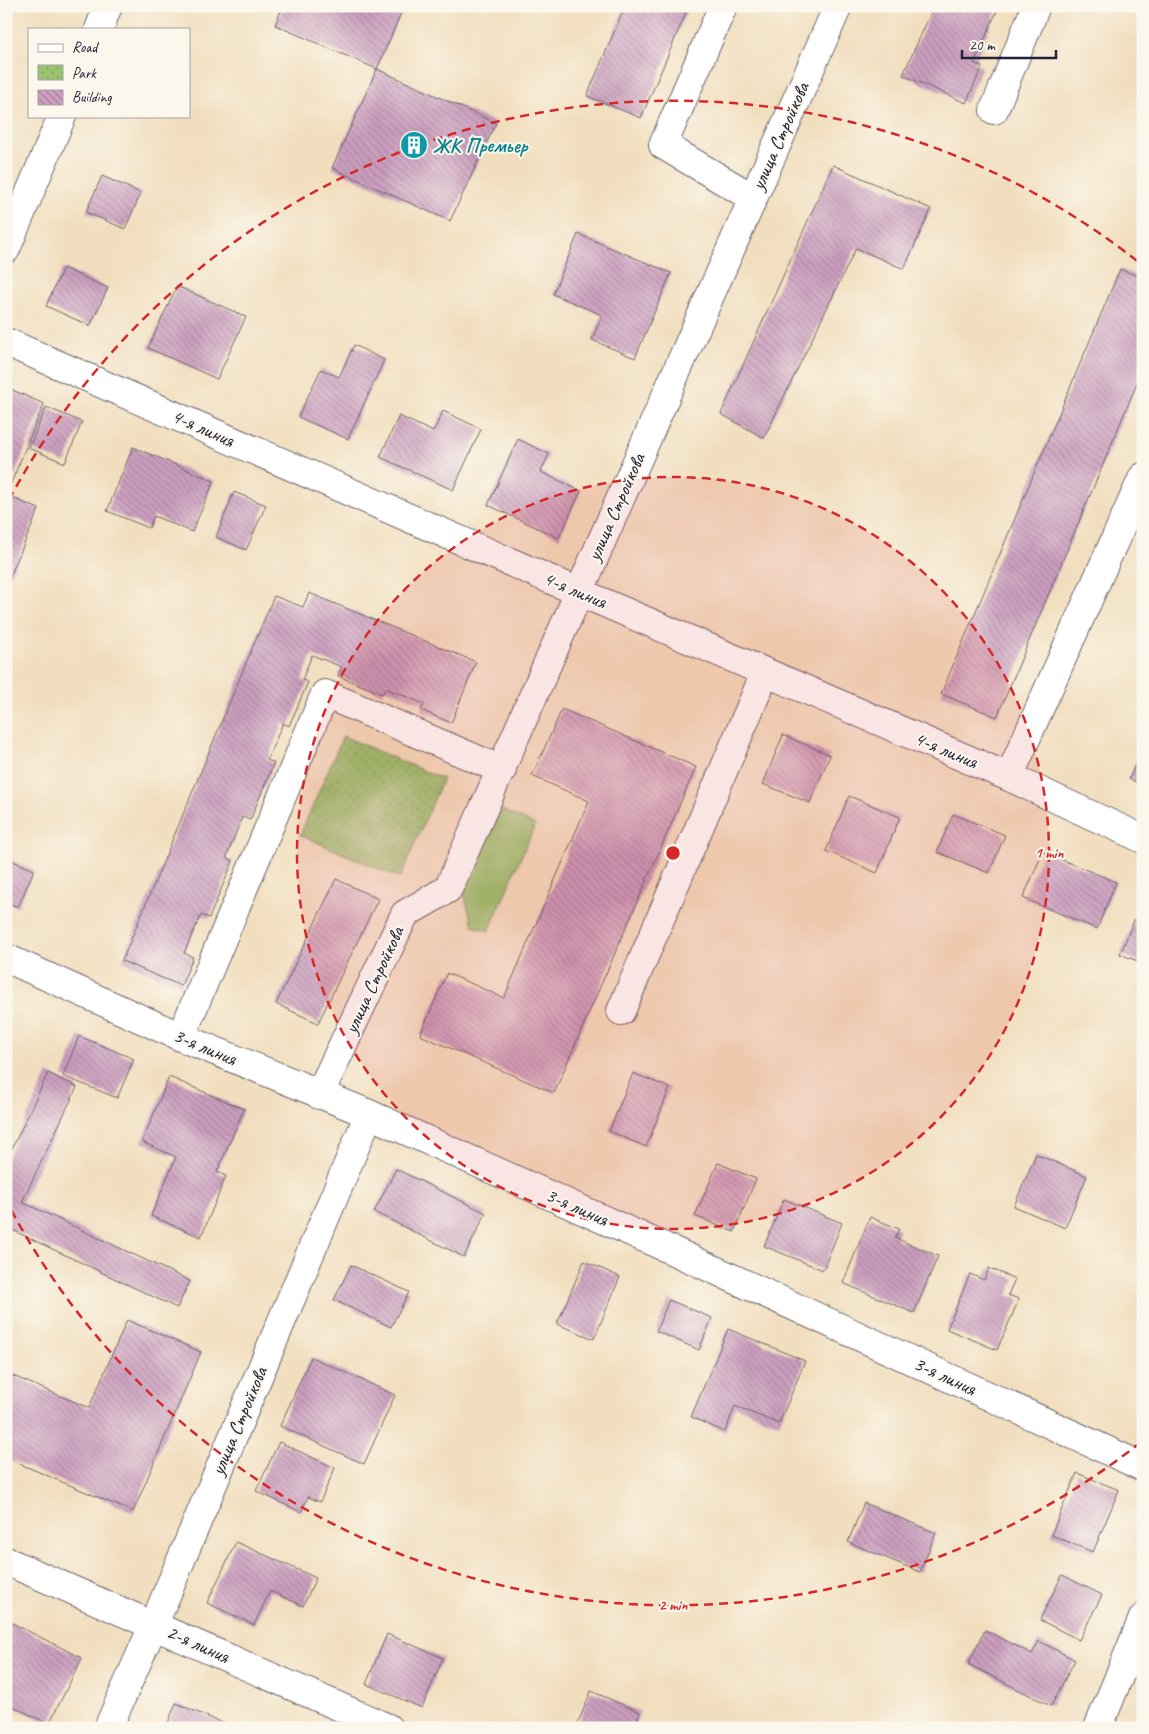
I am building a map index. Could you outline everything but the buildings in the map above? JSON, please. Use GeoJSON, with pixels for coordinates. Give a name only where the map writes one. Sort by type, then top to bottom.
{"type":"FeatureCollection","features":[{"type":"Feature","properties":{"kind":"street"},"geometry":{"type":"LineString","coordinates":[[99,28],[108,6]]}},
{"type":"Feature","properties":{"kind":"street"},"geometry":{"type":"LineString","coordinates":[[723,6],[663,145],[753,198]]}},
{"type":"Feature","properties":{"kind":"street","name":"улица Стройкова"},"geometry":{"type":"LineString","coordinates":[[319,1095],[405,914],[448,889],[838,6]]}},
{"type":"Feature","properties":{"kind":"street"},"geometry":{"type":"LineString","coordinates":[[994,110],[1036,6]]}},
{"type":"Feature","properties":{"kind":"street"},"geometry":{"type":"LineString","coordinates":[[6,249],[61,118]]}},
{"type":"Feature","properties":{"kind":"street","name":"4-я линия"},"geometry":{"type":"LineString","coordinates":[[6,342],[765,673],[1009,777],[1143,839]]}},
{"type":"Feature","properties":{"kind":"street"},"geometry":{"type":"LineString","coordinates":[[1009,777],[1143,477]]}},
{"type":"Feature","properties":{"kind":"street"},"geometry":{"type":"LineString","coordinates":[[621,1012],[765,673]]}},
{"type":"Feature","properties":{"kind":"street"},"geometry":{"type":"LineString","coordinates":[[181,1037],[325,694],[502,770]]}},
{"type":"Feature","properties":{"kind":"street","name":"3-я линия"},"geometry":{"type":"LineString","coordinates":[[6,958],[181,1037],[369,1114],[680,1254],[1143,1467]]}},
{"type":"Feature","properties":{"kind":"street","name":"улица Стройкова"},"geometry":{"type":"LineString","coordinates":[[108,1728],[154,1624],[369,1114]]}},
{"type":"Feature","properties":{"kind":"street","name":"2-я линия"},"geometry":{"type":"LineString","coordinates":[[6,1561],[154,1624],[388,1728]]}},
{"type":"Feature","properties":{"kind":"street"},"geometry":{"type":"LineString","coordinates":[[1098,1728],[1143,1618]]}},
{"type":"Feature","properties":{"kind":"green space"},"geometry":{"type":"Polygon","coordinates":[[[343,736],[443,779],[400,878],[300,835],[343,736]]]}},
{"type":"Feature","properties":{"kind":"green space"},"geometry":{"type":"Polygon","coordinates":[[[500,809],[535,825],[489,931],[473,926],[464,894],[500,809]]]}},
{"type":"Feature","properties":{"kind":"place","name":"ЖК Премьер"},"geometry":{"type":"Point","coordinates":[414,145]}}]}
